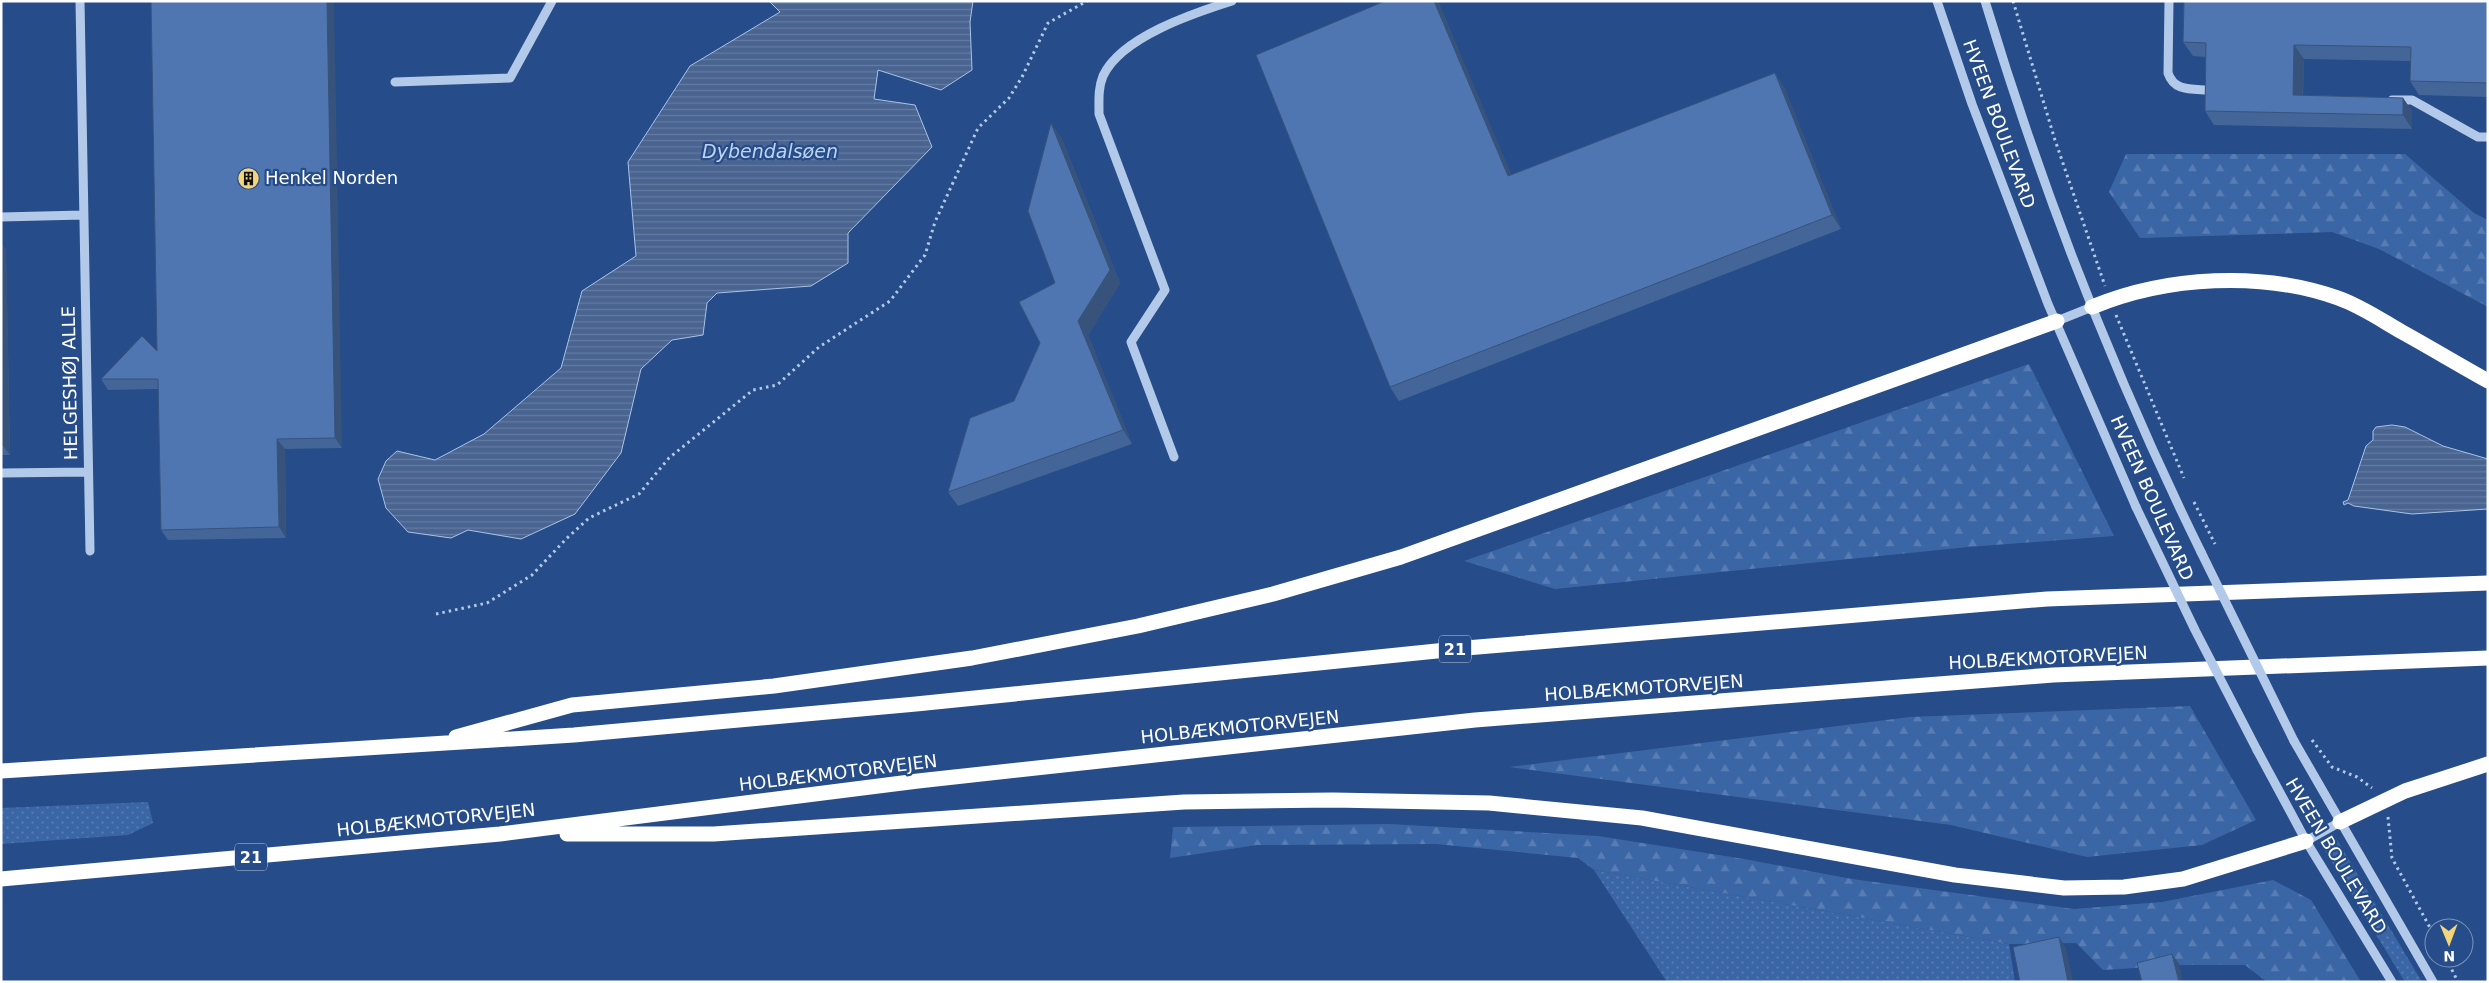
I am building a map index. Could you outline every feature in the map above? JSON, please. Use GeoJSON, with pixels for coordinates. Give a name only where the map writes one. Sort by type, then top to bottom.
{"type":"FeatureCollection","features":[{"type":"Feature","properties":{"kind":"highway"},"geometry":{"type":"LineString","coordinates":[[2092,307],[2110,300],[2185,284],[2240,280],[2312,290],[2340,299],[2369,312],[2488,382]]}},
{"type":"Feature","properties":{"kind":"highway"},"geometry":{"type":"LineString","coordinates":[[424,745],[572,705],[774,686],[972,658],[1138,626],[1273,594],[1401,557],[2057,321]]}},
{"type":"Feature","properties":{"kind":"highway","name":"21"},"geometry":{"type":"LineString","coordinates":[[1,771],[574,735],[916,704],[1466,648],[2047,599],[2488,583]]}},
{"type":"Feature","properties":{"kind":"highway","name":"HOLBÆKMOTORVEJEN"},"geometry":{"type":"LineString","coordinates":[[1,880],[500,834],[918,781],[1475,720],[2053,674],[2488,658]]}},
{"type":"Feature","properties":{"kind":"highway"},"geometry":{"type":"LineString","coordinates":[[2340,822],[2406,791],[2488,764]]}},
{"type":"Feature","properties":{"kind":"highway"},"geometry":{"type":"LineString","coordinates":[[500,834],[714,834],[1184,802],[1333,800],[1489,803],[1642,818],[1955,874],[2064,888],[2124,887],[2183,879],[2306,841]]}},
{"type":"Feature","properties":{"kind":"street","name":"HELGESHØJ ALLE"},"geometry":{"type":"LineString","coordinates":[[80,1],[90,551]]}},
{"type":"Feature","properties":{"kind":"street"},"geometry":{"type":"LineString","coordinates":[[395,82],[510,78],[552,1]]}},
{"type":"Feature","properties":{"kind":"street"},"geometry":{"type":"LineString","coordinates":[[1174,457],[1131,342],[1165,290],[1099,114],[1098,93],[1102,78],[1108,67],[1129,47],[1169,24],[1232,1]]}},
{"type":"Feature","properties":{"kind":"street","name":"HVEEN BOULEVARD"},"geometry":{"type":"LineString","coordinates":[[1937,1],[1972,104],[2048,304],[2136,507],[2195,630],[2306,841],[2392,982]]}},
{"type":"Feature","properties":{"kind":"street","name":"HVEEN BOULEVARD"},"geometry":{"type":"LineString","coordinates":[[1985,1],[2011,87],[2092,307],[2177,503],[2294,741],[2433,982]]}},
{"type":"Feature","properties":{"kind":"street"},"geometry":{"type":"LineString","coordinates":[[2168,1],[2168,73],[2171,82],[2179,88],[2208,90]]}},
{"type":"Feature","properties":{"kind":"street"},"geometry":{"type":"LineString","coordinates":[[2384,100],[2412,100],[2478,137],[2488,137]]}},
{"type":"Feature","properties":{"kind":"street"},"geometry":{"type":"LineString","coordinates":[[1,217],[83,215]]}},
{"type":"Feature","properties":{"kind":"street"},"geometry":{"type":"LineString","coordinates":[[2057,321],[2092,307]]}},
{"type":"Feature","properties":{"kind":"street"},"geometry":{"type":"LineString","coordinates":[[1,473],[88,472]]}},
{"type":"Feature","properties":{"kind":"street"},"geometry":{"type":"LineString","coordinates":[[2306,841],[2340,822]]}},
{"type":"Feature","properties":{"kind":"path"},"geometry":{"type":"LineString","coordinates":[[436,614],[487,603],[532,575],[566,538],[589,518],[639,494],[669,458],[753,390],[777,385],[820,347],[890,301],[925,255],[935,222],[978,128],[1009,98],[1022,77],[1048,23],[1087,1]]}},
{"type":"Feature","properties":{"kind":"path"},"geometry":{"type":"LineString","coordinates":[[2013,1],[2055,140],[2110,300],[2186,484]]}},
{"type":"Feature","properties":{"kind":"path"},"geometry":{"type":"LineString","coordinates":[[2190,493],[2194,502]]}},
{"type":"Feature","properties":{"kind":"path"},"geometry":{"type":"LineString","coordinates":[[2310,737],[2332,767],[2357,777],[2372,788],[2382,803],[2389,820],[2392,858],[2425,918]]}},
{"type":"Feature","properties":{"kind":"path"},"geometry":{"type":"LineString","coordinates":[[2451,968],[2458,982]]}},
{"type":"Feature","properties":{"kind":"green space"},"geometry":{"type":"Polygon","coordinates":[[[2126,154],[2405,154],[2474,213],[2488,220],[2488,307],[2379,249],[2332,232],[2140,238],[2109,192],[2126,154]]]}},
{"type":"Feature","properties":{"kind":"green space"},"geometry":{"type":"Polygon","coordinates":[[[2029,364],[2114,536],[1968,547],[1555,589],[1464,561],[2029,364]]]}},
{"type":"Feature","properties":{"kind":"green space"},"geometry":{"type":"Polygon","coordinates":[[[2190,706],[2256,820],[2202,845],[2087,857],[1951,825],[1509,767],[1910,717],[2190,706]]]}},
{"type":"Feature","properties":{"kind":"green space"},"geometry":{"type":"Polygon","coordinates":[[[148,802],[153,823],[128,835],[1,844],[1,808],[148,802]]]}},
{"type":"Feature","properties":{"kind":"green space"},"geometry":{"type":"Polygon","coordinates":[[[1389,824],[1598,836],[1744,859],[1852,879],[2074,909],[2162,902],[2273,880],[2311,900],[2361,982],[2267,982],[2245,965],[2182,965],[2103,970],[2076,943],[2009,944],[1594,870],[1578,858],[1436,844],[1257,845],[1170,858],[1173,827],[1389,824]]]}},
{"type":"Feature","properties":{"kind":"green space"},"geometry":{"type":"Polygon","coordinates":[[[2333,833],[2422,982],[2405,982],[2322,846],[2333,833]]]}},
{"type":"Feature","properties":{"kind":"green space"},"geometry":{"type":"Polygon","coordinates":[[[1594,870],[2009,944],[2015,982],[1667,982],[1594,870]]]}},
{"type":"Feature","properties":{"kind":"water","name":"Dybendalsøen"},"geometry":{"type":"Polygon","coordinates":[[[769,1],[973,1],[970,22],[972,70],[941,90],[878,70],[874,99],[915,105],[932,147],[848,233],[848,263],[811,286],[717,293],[707,303],[703,335],[672,340],[641,369],[621,453],[575,514],[521,539],[468,530],[451,538],[408,532],[386,508],[378,479],[386,461],[397,451],[435,460],[484,434],[561,368],[582,291],[636,256],[628,162],[690,66],[780,12],[769,1]]]}},
{"type":"Feature","properties":{"kind":"water"},"geometry":{"type":"Polygon","coordinates":[[[2392,425],[2405,427],[2443,446],[2488,459],[2488,509],[2412,514],[2354,506],[2348,503],[2344,505],[2343,502],[2348,500],[2366,446],[2373,440],[2373,431],[2376,427],[2392,425]]]}},
{"type":"Feature","properties":{"kind":"building","name":"Henkel Norden"},"geometry":{"type":"Polygon","coordinates":[[[151,1],[327,1],[335,438],[277,439],[279,527],[161,530],[158,379],[101,379],[142,336],[157,351],[151,1]]]}},
{"type":"Feature","properties":{"kind":"building"},"geometry":{"type":"Polygon","coordinates":[[[1385,1],[1434,1],[1508,176],[1775,73],[1832,215],[1390,387],[1256,55],[1385,1]]]}},
{"type":"Feature","properties":{"kind":"building"},"geometry":{"type":"Polygon","coordinates":[[[2184,1],[2488,1],[2488,83],[2410,81],[2411,47],[2294,45],[2293,95],[2403,98],[2403,115],[2205,111],[2206,43],[2183,42],[2184,1]]]}},
{"type":"Feature","properties":{"kind":"building"},"geometry":{"type":"Polygon","coordinates":[[[1051,123],[1110,270],[1078,321],[1123,430],[948,492],[970,418],[1014,401],[1040,343],[1019,302],[1055,283],[1028,211],[1051,123]]]}},
{"type":"Feature","properties":{"kind":"building"},"geometry":{"type":"Polygon","coordinates":[[[2059,937],[2068,982],[2020,982],[2013,947],[2059,937]]]}},
{"type":"Feature","properties":{"kind":"building"},"geometry":{"type":"Polygon","coordinates":[[[2172,954],[2179,982],[2142,982],[2137,963],[2172,954]]]}},
{"type":"Feature","properties":{"kind":"place","name":"Henkel Norden"},"geometry":{"type":"Point","coordinates":[249,178]}}]}
